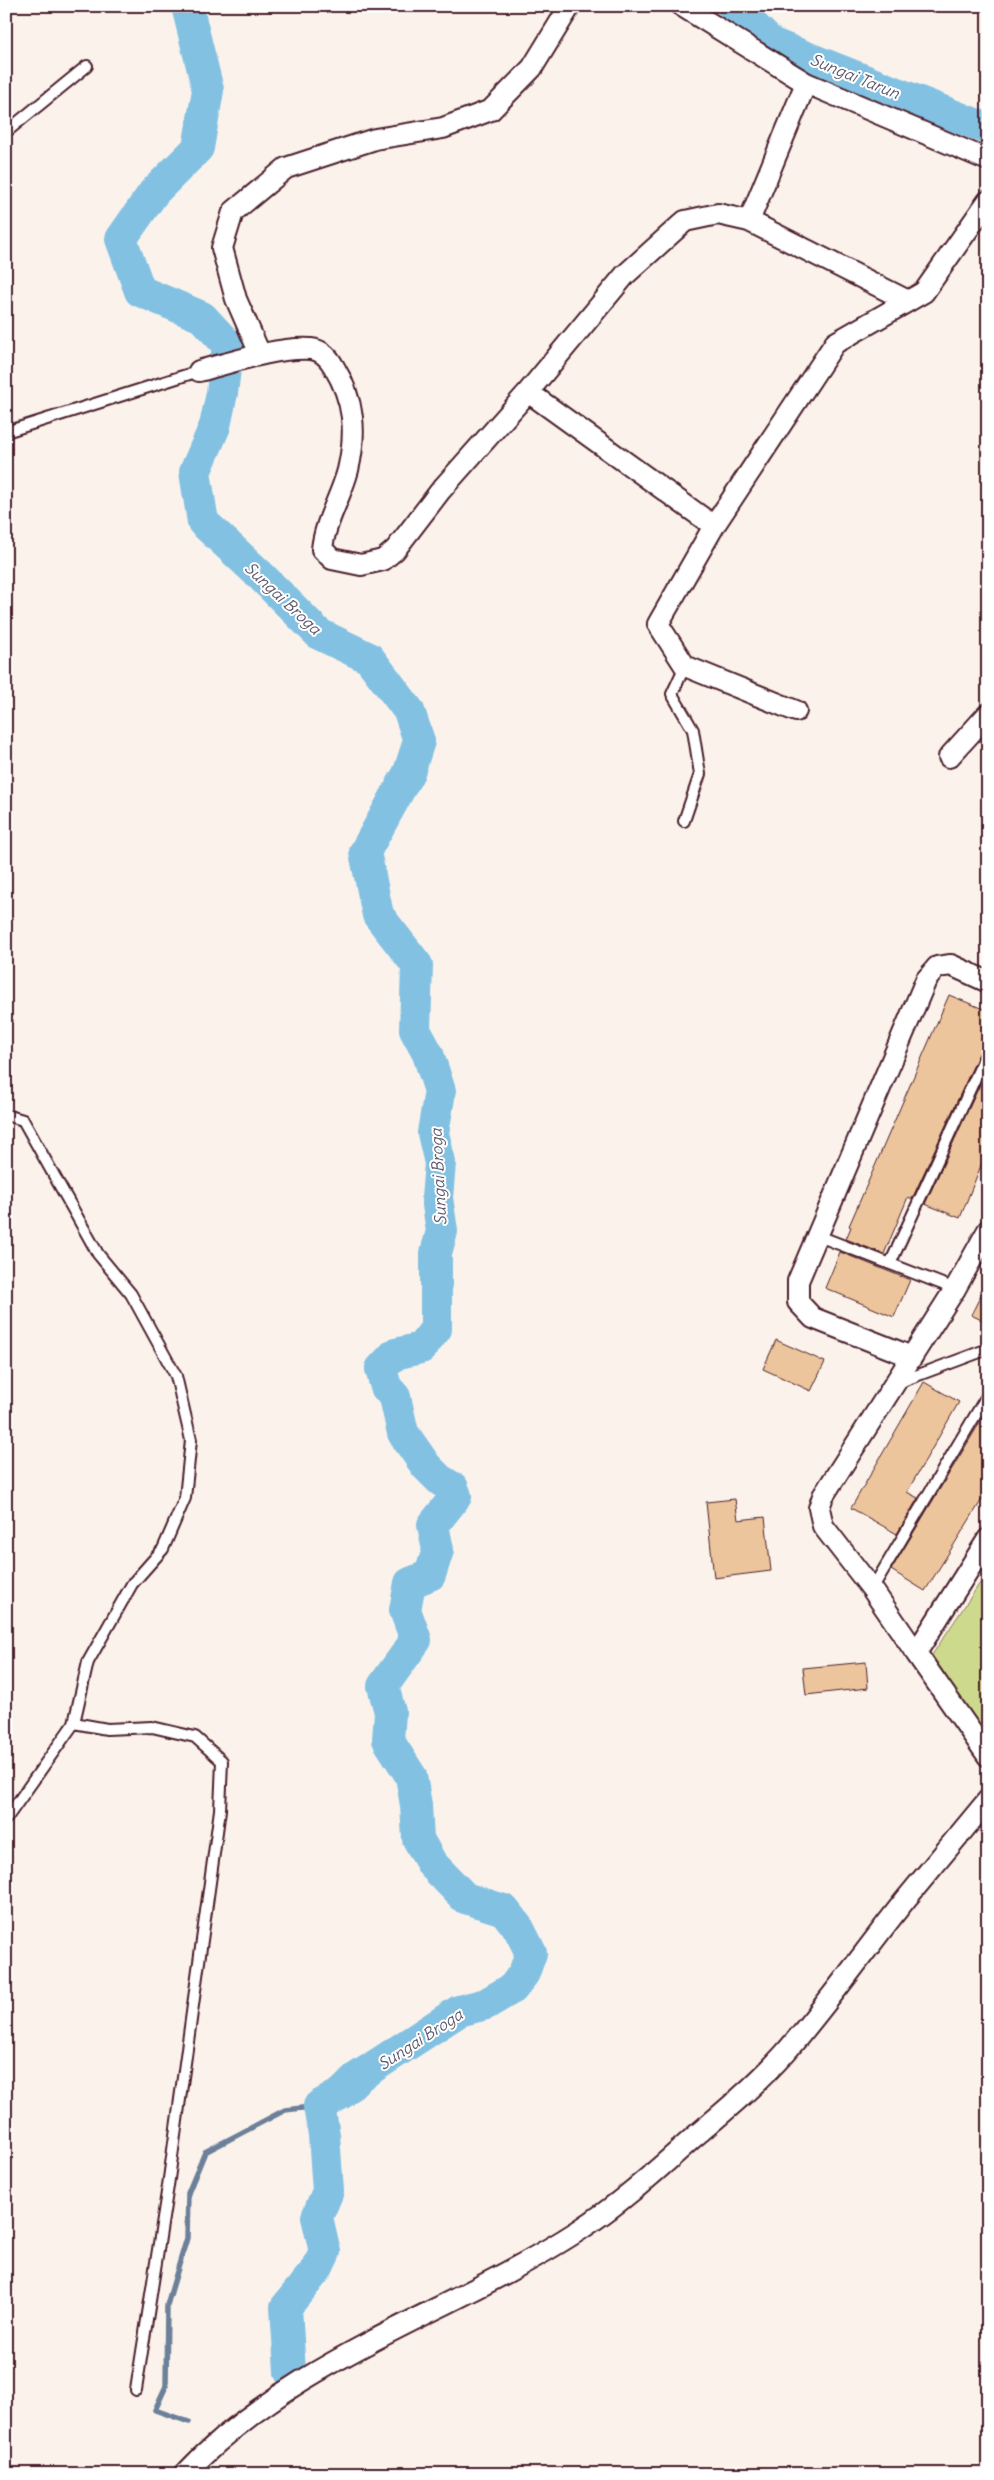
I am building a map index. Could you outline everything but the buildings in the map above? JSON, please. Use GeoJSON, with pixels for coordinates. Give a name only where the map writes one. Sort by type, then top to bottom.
{"type":"FeatureCollection","features":[{"type":"Feature","properties":{"kind":"street"},"geometry":{"type":"LineString","coordinates":[[253,356],[222,248],[233,212],[286,168],[375,139],[443,128],[491,110],[532,68],[570,6]]}},
{"type":"Feature","properties":{"kind":"street"},"geometry":{"type":"LineString","coordinates":[[682,6],[806,83],[988,160]]}},
{"type":"Feature","properties":{"kind":"street"},"geometry":{"type":"LineString","coordinates":[[748,221],[806,83]]}},
{"type":"Feature","properties":{"kind":"street"},"geometry":{"type":"LineString","coordinates":[[796,711],[685,666],[658,624],[714,526],[835,343],[924,292],[988,201]]}},
{"type":"Feature","properties":{"kind":"street"},"geometry":{"type":"LineString","coordinates":[[199,371],[253,356],[312,349],[328,356],[346,386],[351,411],[352,434],[348,469],[323,534],[322,549],[332,558],[361,566],[383,560],[395,550],[441,490],[528,392],[625,275],[685,221],[718,214],[748,221],[908,301]]}},
{"type":"Feature","properties":{"kind":"street"},"geometry":{"type":"LineString","coordinates":[[528,392],[714,526]]}},
{"type":"Feature","properties":{"kind":"street"},"geometry":{"type":"LineString","coordinates":[[949,757],[988,714]]}},
{"type":"Feature","properties":{"kind":"street"},"geometry":{"type":"LineString","coordinates":[[912,1357],[813,1318],[798,1302],[798,1281],[815,1235],[926,980],[937,967],[950,965],[988,982]]}},
{"type":"Feature","properties":{"kind":"street"},"geometry":{"type":"LineString","coordinates":[[988,1230],[955,1289],[818,1508],[823,1526],[872,1589],[988,1756]]}},
{"type":"Feature","properties":{"kind":"street"},"geometry":{"type":"LineString","coordinates":[[916,1653],[988,1539]]}},
{"type":"Feature","properties":{"kind":"street"},"geometry":{"type":"LineString","coordinates":[[186,2474],[240,2422],[287,2388],[502,2275],[579,2230],[632,2193],[730,2106],[782,2056],[839,1989],[905,1900],[988,1800]]}},
{"type":"Feature","properties":{"kind":"lane"},"geometry":{"type":"LineString","coordinates":[[6,132],[87,66]]}},
{"type":"Feature","properties":{"kind":"lane"},"geometry":{"type":"LineString","coordinates":[[6,432],[199,371]]}},
{"type":"Feature","properties":{"kind":"lane"},"geometry":{"type":"LineString","coordinates":[[684,821],[700,774],[693,730],[672,694],[685,666]]}},
{"type":"Feature","properties":{"kind":"lane"},"geometry":{"type":"LineString","coordinates":[[890,1264],[988,1050]]}},
{"type":"Feature","properties":{"kind":"lane"},"geometry":{"type":"LineString","coordinates":[[6,1115],[23,1120],[98,1254],[131,1294],[176,1376],[191,1440],[185,1498],[163,1549],[132,1584],[88,1662],[74,1723],[6,1819]]}},
{"type":"Feature","properties":{"kind":"lane"},"geometry":{"type":"LineString","coordinates":[[815,1235],[955,1289]]}},
{"type":"Feature","properties":{"kind":"lane"},"geometry":{"type":"LineString","coordinates":[[896,1383],[988,1349]]}},
{"type":"Feature","properties":{"kind":"lane"},"geometry":{"type":"LineString","coordinates":[[872,1589],[988,1394]]}},
{"type":"Feature","properties":{"kind":"lane"},"geometry":{"type":"LineString","coordinates":[[74,1723],[108,1729],[152,1727],[195,1738],[222,1761],[220,1810],[168,2186],[136,2390]]}},
{"type":"Feature","properties":{"kind":"green space"},"geometry":{"type":"Polygon","coordinates":[[[988,1571],[988,1739],[932,1655],[988,1571]]]}},
{"type":"Feature","properties":{"kind":"waterway","name":"Sungai Broga"},"geometry":{"type":"LineString","coordinates":[[187,6],[208,90],[198,148],[154,192],[121,239],[140,291],[202,317],[228,345],[222,393],[215,426],[195,472],[203,522],[319,634],[369,658],[409,711],[419,741],[409,772],[365,852],[378,915],[417,965],[415,1030],[428,1054],[440,1091],[433,1133],[440,1163],[437,1198],[442,1231],[436,1253],[436,1329],[421,1348],[395,1354],[381,1369],[386,1387],[395,1397],[403,1433],[426,1466],[440,1480],[453,1488],[456,1496],[433,1525],[438,1550],[430,1575],[410,1583],[405,1610],[416,1640],[383,1686],[390,1712],[388,1740],[411,1776],[416,1805],[418,1839],[432,1864],[465,1898],[504,1910],[519,1929],[531,1953],[524,1973],[513,1988],[486,2004],[459,2011],[358,2077],[342,2093],[319,2106],[324,2135],[328,2191],[317,2217],[325,2252],[317,2269],[286,2307],[290,2372]]}},
{"type":"Feature","properties":{"kind":"waterway","name":"Sungai Tarun"},"geometry":{"type":"LineString","coordinates":[[733,6],[771,43],[988,129]]}},
{"type":"Feature","properties":{"kind":"waterway"},"geometry":{"type":"LineString","coordinates":[[189,2422],[155,2410],[166,2386],[167,2305],[187,2238],[188,2193],[205,2152],[285,2110],[319,2106]]}}]}
